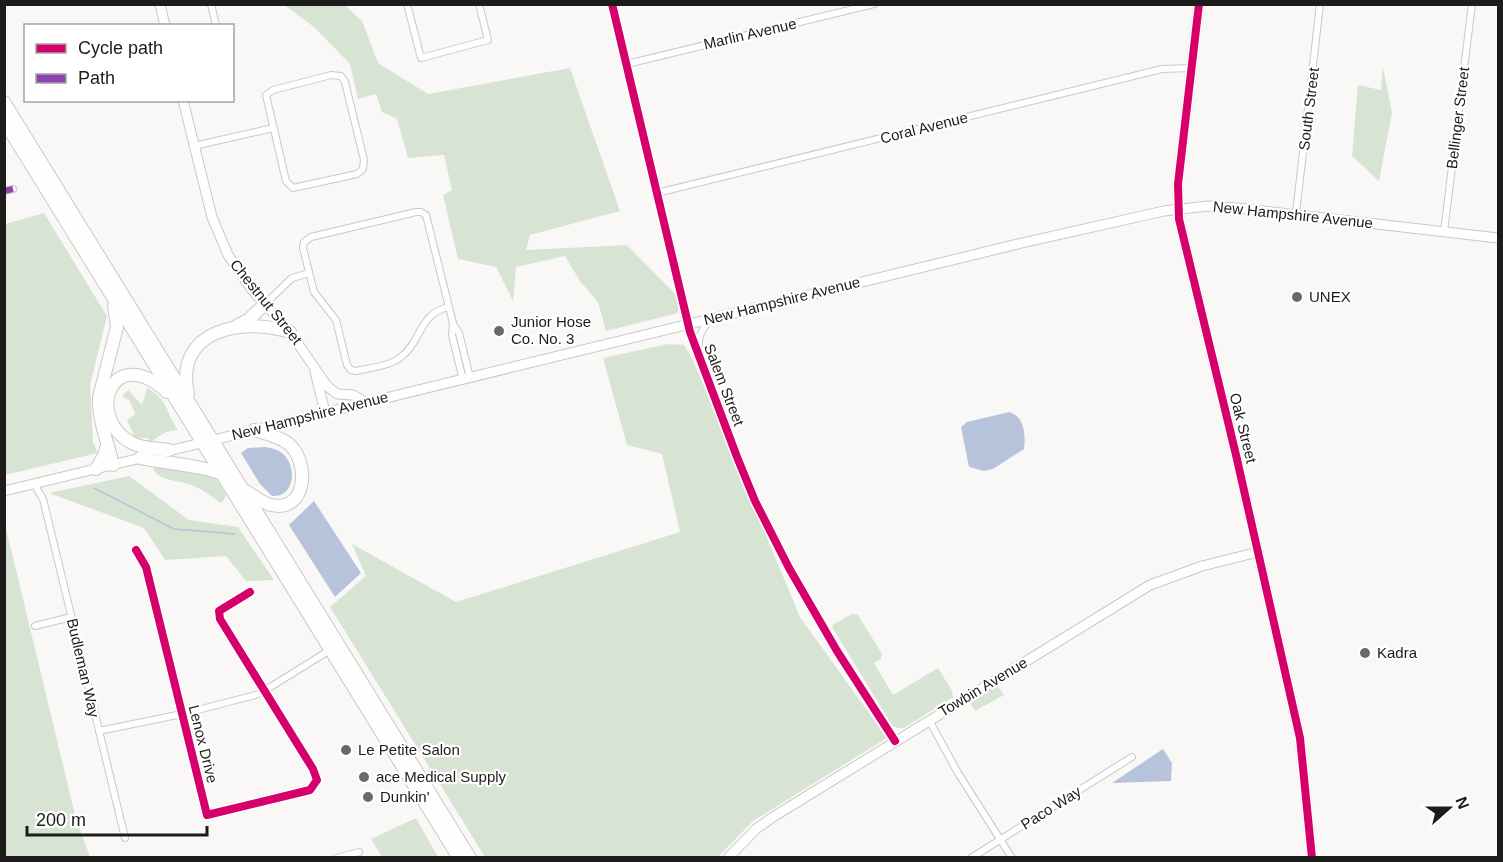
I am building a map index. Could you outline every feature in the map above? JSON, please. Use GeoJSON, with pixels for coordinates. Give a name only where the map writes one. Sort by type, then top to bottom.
{"type":"FeatureCollection","features":[{"type":"Feature","properties":{"kind":"highway"},"geometry":{"type":"LineString","coordinates":[[4,102],[190,404],[223,474],[459,858]]}},
{"type":"Feature","properties":{"kind":"highway"},"geometry":{"type":"LineString","coordinates":[[4,121],[177,402],[243,489],[471,858]]}},
{"type":"Feature","properties":{"kind":"highway"},"geometry":{"type":"LineString","coordinates":[[110,293],[117,327],[99,397],[99,414],[113,465]]}},
{"type":"Feature","properties":{"kind":"highway"},"geometry":{"type":"LineString","coordinates":[[190,404],[186,372],[194,350],[209,336],[248,320],[265,304]]}},
{"type":"Feature","properties":{"kind":"highway"},"geometry":{"type":"LineString","coordinates":[[235,327],[260,325],[290,332]]}},
{"type":"Feature","properties":{"kind":"highway"},"geometry":{"type":"LineString","coordinates":[[169,450],[135,444],[122,436],[112,423],[107,400],[110,390],[118,380],[134,374],[153,380],[177,402]]}},
{"type":"Feature","properties":{"kind":"highway"},"geometry":{"type":"LineString","coordinates":[[243,489],[268,504],[279,505],[295,497],[303,481],[298,457],[288,444],[275,436],[254,430]]}},
{"type":"Feature","properties":{"kind":"highway"},"geometry":{"type":"LineString","coordinates":[[96,469],[107,446]]}},
{"type":"Feature","properties":{"kind":"highway"},"geometry":{"type":"LineString","coordinates":[[140,458],[169,464],[196,465],[223,474]]}},
{"type":"Feature","properties":{"kind":"street"},"geometry":{"type":"LineString","coordinates":[[160,4],[165,24]]}},
{"type":"Feature","properties":{"kind":"street"},"geometry":{"type":"LineString","coordinates":[[211,4],[216,24]]}},
{"type":"Feature","properties":{"kind":"street"},"geometry":{"type":"LineString","coordinates":[[407,4],[421,58],[488,40],[479,4]]}},
{"type":"Feature","properties":{"kind":"street","name":"Salem Street"},"geometry":{"type":"LineString","coordinates":[[612,4],[694,344],[698,349],[755,501],[789,568],[837,651],[895,741]]}},
{"type":"Feature","properties":{"kind":"street","name":"Marlin Avenue"},"geometry":{"type":"LineString","coordinates":[[627,64],[874,4]]}},
{"type":"Feature","properties":{"kind":"street","name":"Oak Street"},"geometry":{"type":"LineString","coordinates":[[1199,4],[1178,184],[1178,208],[1182,235],[1300,738],[1312,858]]}},
{"type":"Feature","properties":{"kind":"street","name":"South Street"},"geometry":{"type":"LineString","coordinates":[[1296,213],[1320,4]]}},
{"type":"Feature","properties":{"kind":"street","name":"Bellinger Street"},"geometry":{"type":"LineString","coordinates":[[1444,232],[1472,4]]}},
{"type":"Feature","properties":{"kind":"street","name":"Coral Avenue"},"geometry":{"type":"LineString","coordinates":[[657,193],[1162,69],[1191,68]]}},
{"type":"Feature","properties":{"kind":"street"},"geometry":{"type":"LineString","coordinates":[[331,75],[341,76],[346,85],[364,160],[363,169],[357,174],[293,188],[287,183],[273,128],[266,99],[269,92],[331,75]]}},
{"type":"Feature","properties":{"kind":"street","name":"Chestnut Street"},"geometry":{"type":"LineString","coordinates":[[183,102],[212,217],[221,243],[237,270],[290,332],[332,390],[337,393],[354,395],[365,402]]}},
{"type":"Feature","properties":{"kind":"street"},"geometry":{"type":"LineString","coordinates":[[194,146],[273,128]]}},
{"type":"Feature","properties":{"kind":"street"},"geometry":{"type":"LineString","coordinates":[[4,190],[13,189]]}},
{"type":"Feature","properties":{"kind":"street","name":"New Hampshire Avenue"},"geometry":{"type":"LineString","coordinates":[[4,491],[1022,243],[1178,208],[1222,206],[1498,238]]}},
{"type":"Feature","properties":{"kind":"street"},"geometry":{"type":"LineString","coordinates":[[448,307],[430,315],[403,356],[396,361],[352,371],[347,365],[336,320],[314,292],[303,248],[306,239],[421,212],[427,218],[453,323],[452,335],[466,379]]}},
{"type":"Feature","properties":{"kind":"street"},"geometry":{"type":"LineString","coordinates":[[265,304],[292,279],[309,273]]}},
{"type":"Feature","properties":{"kind":"street","name":"Salem Street"},"geometry":{"type":"LineString","coordinates":[[698,349],[700,336],[709,319]]}},
{"type":"Feature","properties":{"kind":"street","name":"Chestnut Street"},"geometry":{"type":"LineString","coordinates":[[313,364],[325,412]]}},
{"type":"Feature","properties":{"kind":"street","name":"Budleman Way"},"geometry":{"type":"LineString","coordinates":[[43,499],[45,481]]}},
{"type":"Feature","properties":{"kind":"street","name":"Budleman Way"},"geometry":{"type":"LineString","coordinates":[[34,484],[43,499],[125,838]]}},
{"type":"Feature","properties":{"kind":"street","name":"Lenox Drive"},"geometry":{"type":"LineString","coordinates":[[136,550],[146,567],[207,815],[310,790],[316,783],[316,774],[219,615],[219,611],[250,592]]}},
{"type":"Feature","properties":{"kind":"street","name":"Towbin Avenue"},"geometry":{"type":"LineString","coordinates":[[728,858],[756,830],[773,817],[1150,585],[1202,566],[1258,552]]}},
{"type":"Feature","properties":{"kind":"street"},"geometry":{"type":"LineString","coordinates":[[35,626],[71,617]]}},
{"type":"Feature","properties":{"kind":"street"},"geometry":{"type":"LineString","coordinates":[[99,731],[182,714],[264,691],[331,650]]}},
{"type":"Feature","properties":{"kind":"street"},"geometry":{"type":"LineString","coordinates":[[929,720],[958,773],[1012,858]]}},
{"type":"Feature","properties":{"kind":"street","name":"Paco Way"},"geometry":{"type":"LineString","coordinates":[[971,858],[1132,757]]}},
{"type":"Feature","properties":{"kind":"street"},"geometry":{"type":"LineString","coordinates":[[336,858],[359,852]]}},
{"type":"Feature","properties":{"kind":"green space"},"geometry":{"type":"Polygon","coordinates":[[[284,5],[345,5],[362,21],[378,63],[428,94],[570,68],[620,211],[530,235],[526,250],[627,245],[679,298],[678,313],[606,331],[598,302],[580,281],[565,256],[516,267],[513,301],[496,267],[458,259],[443,195],[452,190],[444,155],[408,158],[397,119],[382,112],[376,94],[358,99],[350,64],[314,27],[284,5]]]}},
{"type":"Feature","properties":{"kind":"green space"},"geometry":{"type":"Polygon","coordinates":[[[1383,67],[1392,113],[1379,181],[1352,156],[1358,85],[1381,90],[1383,67]]]}},
{"type":"Feature","properties":{"kind":"green space"},"geometry":{"type":"Polygon","coordinates":[[[44,213],[107,316],[90,385],[93,442],[98,453],[5,475],[5,224],[44,213]]]}},
{"type":"Feature","properties":{"kind":"green space"},"geometry":{"type":"Polygon","coordinates":[[[668,344],[684,345],[693,360],[800,617],[887,738],[753,821],[718,857],[485,857],[330,607],[366,576],[352,544],[456,602],[680,532],[662,454],[627,445],[603,358],[668,344]]]}},
{"type":"Feature","properties":{"kind":"green space"},"geometry":{"type":"Polygon","coordinates":[[[147,388],[164,402],[178,430],[166,432],[150,442],[148,438],[135,438],[127,420],[135,414],[130,401],[122,396],[128,390],[142,405],[147,388]]]}},
{"type":"Feature","properties":{"kind":"green space"},"geometry":{"type":"Polygon","coordinates":[[[154,467],[214,475],[226,494],[224,500],[221,503],[192,485],[160,476],[153,469],[154,467]]]}},
{"type":"Feature","properties":{"kind":"green space"},"geometry":{"type":"Polygon","coordinates":[[[129,476],[189,520],[238,527],[274,580],[246,581],[226,556],[165,560],[144,528],[49,493],[129,476]]]}},
{"type":"Feature","properties":{"kind":"green space"},"geometry":{"type":"Polygon","coordinates":[[[4,520],[76,819],[90,857],[5,857],[4,520]]]}},
{"type":"Feature","properties":{"kind":"green space"},"geometry":{"type":"Polygon","coordinates":[[[852,614],[858,615],[882,654],[881,659],[874,663],[893,695],[938,668],[952,691],[953,697],[904,728],[892,725],[832,627],[852,614]]]}},
{"type":"Feature","properties":{"kind":"green space"},"geometry":{"type":"Polygon","coordinates":[[[996,684],[1004,695],[975,711],[969,701],[996,684]]]}},
{"type":"Feature","properties":{"kind":"green space"},"geometry":{"type":"Polygon","coordinates":[[[416,818],[438,857],[382,857],[371,839],[416,818]]]}},
{"type":"Feature","properties":{"kind":"water"},"geometry":{"type":"Polygon","coordinates":[[[1009,412],[1021,422],[1025,438],[1024,449],[993,469],[984,471],[969,467],[961,427],[967,422],[1009,412]]]}},
{"type":"Feature","properties":{"kind":"water"},"geometry":{"type":"Polygon","coordinates":[[[265,447],[284,455],[289,463],[292,476],[285,493],[272,496],[260,484],[241,453],[248,448],[265,447]]]}},
{"type":"Feature","properties":{"kind":"water"},"geometry":{"type":"Polygon","coordinates":[[[314,501],[361,573],[335,597],[289,525],[314,501]]]}},
{"type":"Feature","properties":{"kind":"water"},"geometry":{"type":"Polygon","coordinates":[[[1163,749],[1172,763],[1171,781],[1112,783],[1163,749]]]}},
{"type":"Feature","properties":{"kind":"waterway"},"geometry":{"type":"LineString","coordinates":[[94,488],[174,529],[235,534]]}},
{"type":"Feature","properties":{"kind":"marked path"},"geometry":{"type":"LineString","coordinates":[[4,191],[13,189]]}},
{"type":"Feature","properties":{"kind":"cycle path"},"geometry":{"type":"LineString","coordinates":[[612,4],[690,332],[737,457],[755,501],[789,568],[837,651],[895,741]]}},
{"type":"Feature","properties":{"kind":"cycle path"},"geometry":{"type":"LineString","coordinates":[[1199,4],[1178,184],[1179,219],[1236,455],[1300,738],[1312,858]]}},
{"type":"Feature","properties":{"kind":"cycle path"},"geometry":{"type":"LineString","coordinates":[[136,550],[146,567],[207,815],[310,790],[317,780],[313,769],[220,619],[219,611],[250,592]]}},
{"type":"Feature","properties":{"kind":"place","name":"UNEX"},"geometry":{"type":"Point","coordinates":[1297,297]}},
{"type":"Feature","properties":{"kind":"place","name":"Junior Hose Co. No. 3"},"geometry":{"type":"Point","coordinates":[499,331]}},
{"type":"Feature","properties":{"kind":"place","name":"Kadra"},"geometry":{"type":"Point","coordinates":[1365,653]}},
{"type":"Feature","properties":{"kind":"place","name":"Le Petite Salon"},"geometry":{"type":"Point","coordinates":[346,750]}},
{"type":"Feature","properties":{"kind":"place","name":"ace Medical Supply"},"geometry":{"type":"Point","coordinates":[364,777]}},
{"type":"Feature","properties":{"kind":"place","name":"Dunkin'"},"geometry":{"type":"Point","coordinates":[368,797]}}]}
